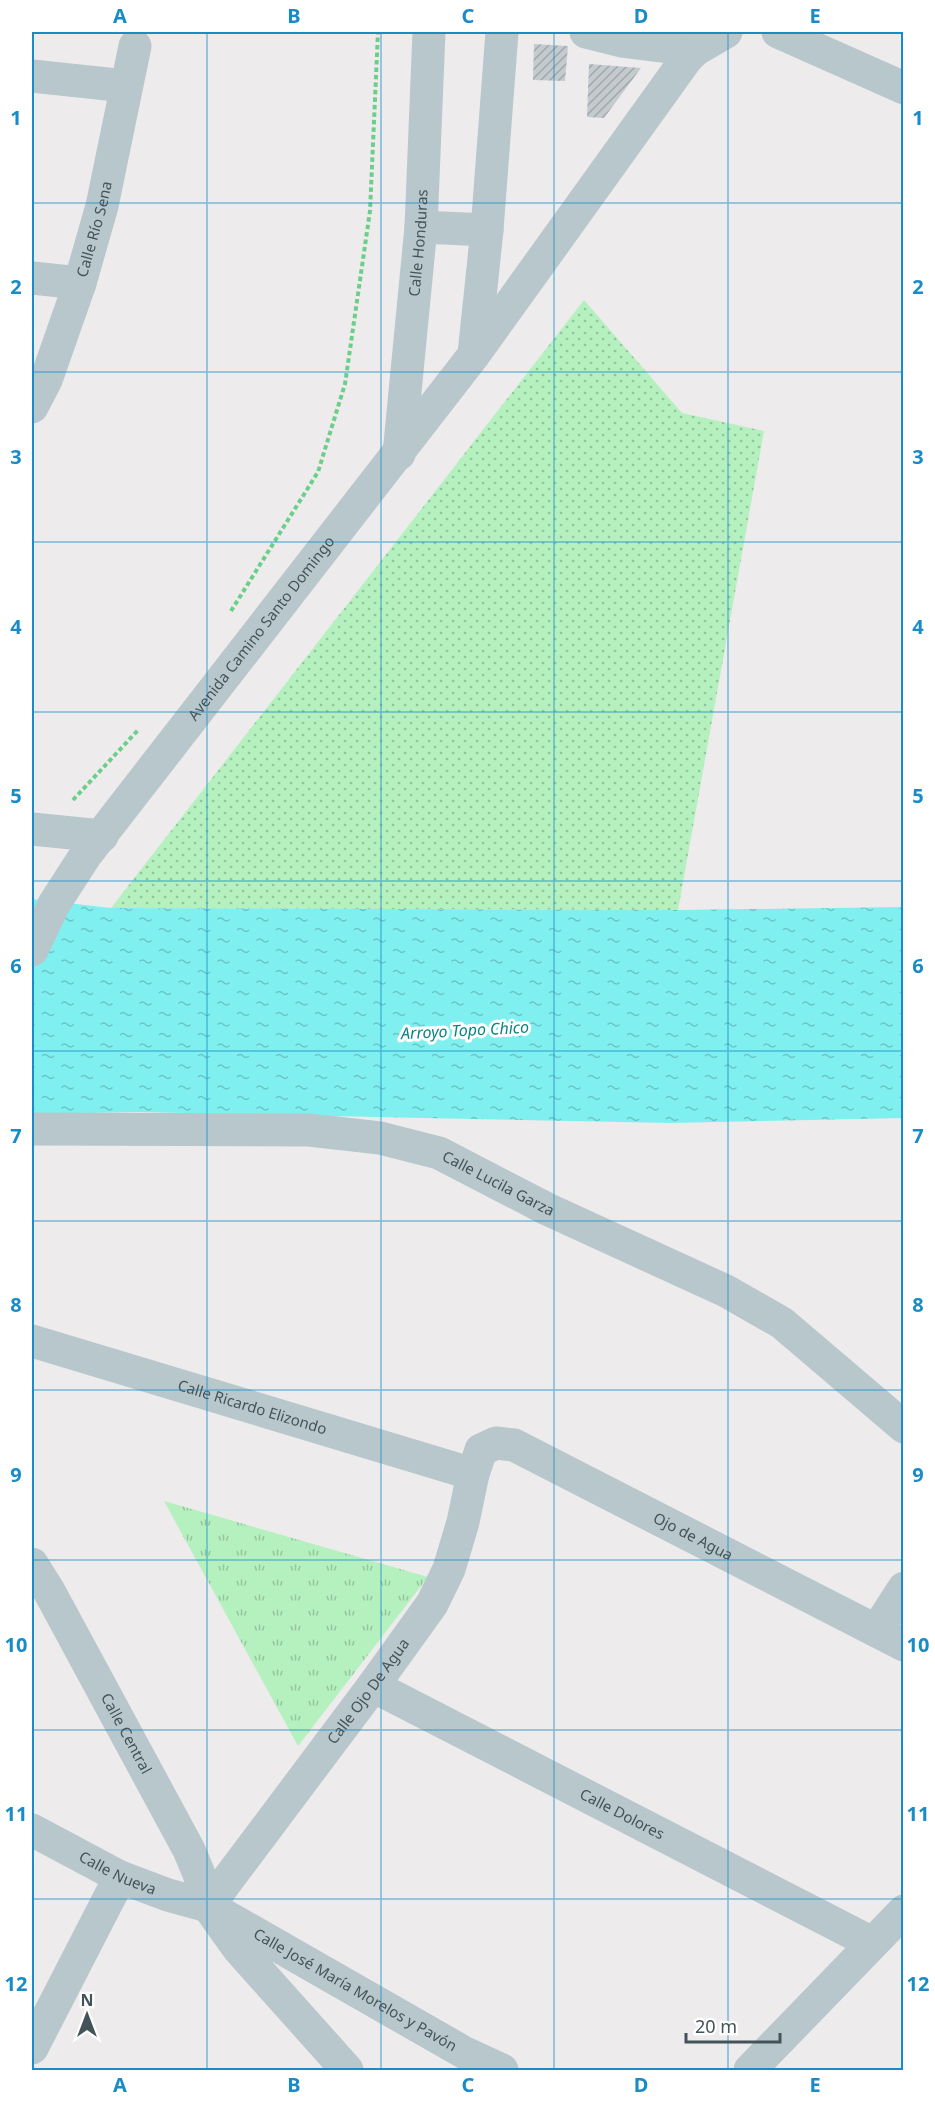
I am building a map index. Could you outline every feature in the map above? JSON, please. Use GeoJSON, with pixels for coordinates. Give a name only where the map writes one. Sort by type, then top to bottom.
{"type":"FeatureCollection","features":[{"type":"Feature","properties":{"kind":"street","name":"Calle Honduras"},"geometry":{"type":"LineString","coordinates":[[399,455],[421,228],[429,32]]}},
{"type":"Feature","properties":{"kind":"street"},"geometry":{"type":"LineString","coordinates":[[473,356],[487,230],[502,32]]}},
{"type":"Feature","properties":{"kind":"street"},"geometry":{"type":"LineString","coordinates":[[586,32],[622,41],[695,50],[726,32]]}},
{"type":"Feature","properties":{"kind":"street"},"geometry":{"type":"LineString","coordinates":[[778,32],[903,88]]}},
{"type":"Feature","properties":{"kind":"street","name":"Calle Río Sena"},"geometry":{"type":"LineString","coordinates":[[32,407],[46,380],[80,283],[102,206],[135,46]]}},
{"type":"Feature","properties":{"kind":"street","name":"Avenida Camino Santo Domingo"},"geometry":{"type":"LineString","coordinates":[[32,950],[54,904],[85,856],[399,455],[695,50]]}},
{"type":"Feature","properties":{"kind":"street"},"geometry":{"type":"LineString","coordinates":[[32,76],[126,86]]}},
{"type":"Feature","properties":{"kind":"street"},"geometry":{"type":"LineString","coordinates":[[421,228],[487,230]]}},
{"type":"Feature","properties":{"kind":"street"},"geometry":{"type":"LineString","coordinates":[[32,278],[80,283]]}},
{"type":"Feature","properties":{"kind":"street"},"geometry":{"type":"LineString","coordinates":[[38,830],[102,836]]}},
{"type":"Feature","properties":{"kind":"street","name":"Calle Lucila Garza"},"geometry":{"type":"LineString","coordinates":[[32,1130],[309,1130],[380,1138],[440,1153],[547,1209],[726,1291],[782,1323],[903,1427]]}},
{"type":"Feature","properties":{"kind":"street","name":"Calle Ricardo Elizondo"},"geometry":{"type":"LineString","coordinates":[[32,1341],[477,1462]]}},
{"type":"Feature","properties":{"kind":"street","name":"Ojo de Agua"},"geometry":{"type":"LineString","coordinates":[[477,1462],[495,1443],[514,1445],[890,1638]]}},
{"type":"Feature","properties":{"kind":"street","name":"Calle Ojo De Agua"},"geometry":{"type":"LineString","coordinates":[[208,1906],[432,1604],[449,1569],[464,1522],[477,1462]]}},
{"type":"Feature","properties":{"kind":"street","name":"Calle Central"},"geometry":{"type":"LineString","coordinates":[[32,1564],[55,1601],[185,1841],[199,1874],[208,1906],[238,1948],[347,2070]]}},
{"type":"Feature","properties":{"kind":"street"},"geometry":{"type":"LineString","coordinates":[[890,1638],[903,1588]]}},
{"type":"Feature","properties":{"kind":"street","name":"Calle Dolores"},"geometry":{"type":"LineString","coordinates":[[373,1686],[872,1943]]}},
{"type":"Feature","properties":{"kind":"street","name":"Calle Nueva"},"geometry":{"type":"LineString","coordinates":[[32,1830],[120,1877],[208,1906]]}},
{"type":"Feature","properties":{"kind":"street"},"geometry":{"type":"LineString","coordinates":[[32,2048],[120,1877]]}},
{"type":"Feature","properties":{"kind":"street","name":"Calle José María Morelos y Pavón"},"geometry":{"type":"LineString","coordinates":[[208,1906],[465,2053],[502,2070]]}},
{"type":"Feature","properties":{"kind":"street"},"geometry":{"type":"LineString","coordinates":[[750,2070],[903,1911]]}},
{"type":"Feature","properties":{"kind":"path"},"geometry":{"type":"LineString","coordinates":[[229,614],[318,472],[345,384],[370,211],[378,32]]}},
{"type":"Feature","properties":{"kind":"path"},"geometry":{"type":"LineString","coordinates":[[38,830],[143,723]]}},
{"type":"Feature","properties":{"kind":"green space"},"geometry":{"type":"Polygon","coordinates":[[[584,300],[682,413],[764,431],[678,910],[111,908],[584,300]]]}},
{"type":"Feature","properties":{"kind":"green space"},"geometry":{"type":"Polygon","coordinates":[[[164,1501],[428,1577],[298,1746],[164,1501]]]}},
{"type":"Feature","properties":{"kind":"water","name":"Arroyo Topo Chico"},"geometry":{"type":"Polygon","coordinates":[[[32,899],[111,908],[678,910],[903,907],[903,1118],[671,1123],[138,1112],[32,1114],[32,899]]]}},
{"type":"Feature","properties":{"kind":"building"},"geometry":{"type":"Polygon","coordinates":[[[534,44],[568,46],[565,81],[533,80],[534,44]]]}},
{"type":"Feature","properties":{"kind":"building"},"geometry":{"type":"Polygon","coordinates":[[[589,64],[641,68],[604,118],[587,117],[589,64]]]}}]}
